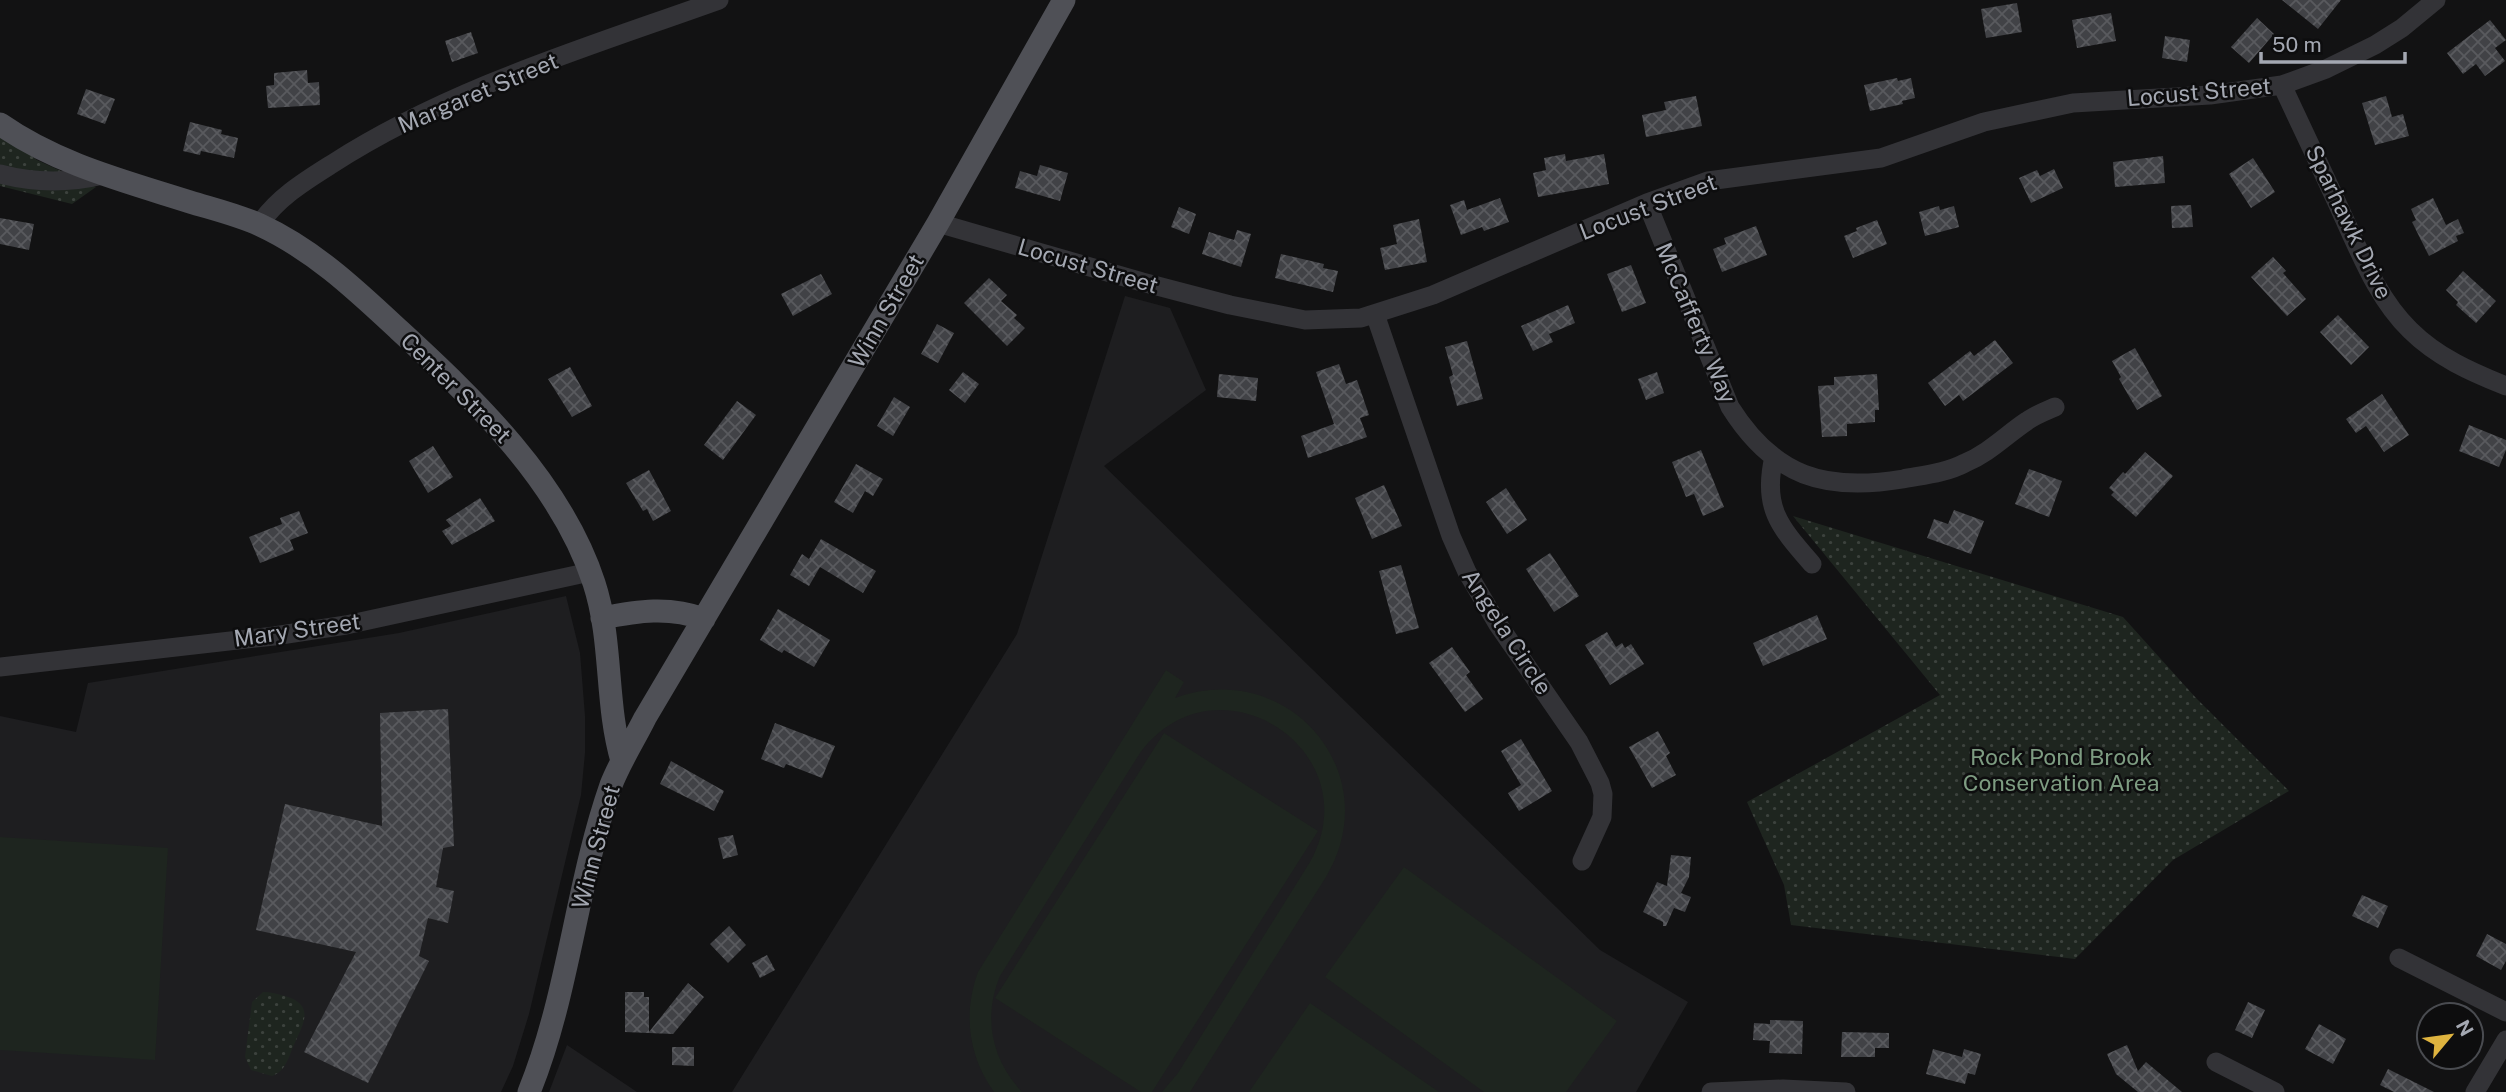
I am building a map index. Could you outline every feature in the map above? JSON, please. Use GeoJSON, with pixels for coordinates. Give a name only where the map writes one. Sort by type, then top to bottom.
{"type":"FeatureCollection","features":[{"type":"Feature","properties":{"kind":"main road","name":"Winn Street"},"geometry":{"type":"LineString","coordinates":[[529,1092],[552,1023],[603,810],[622,761],[938,223],[1064,0]]}},
{"type":"Feature","properties":{"kind":"main road","name":"Center Street"},"geometry":{"type":"LineString","coordinates":[[0,124],[33,145],[103,175],[259,225],[306,250],[328,266],[477,404],[539,479],[590,572],[602,618],[614,727],[622,761]]}},
{"type":"Feature","properties":{"kind":"main road"},"geometry":{"type":"LineString","coordinates":[[602,618],[658,610],[704,619]]}},
{"type":"Feature","properties":{"kind":"street","name":"Margaret Street"},"geometry":{"type":"LineString","coordinates":[[259,225],[278,202],[320,171],[423,113],[533,68],[719,0]]}},
{"type":"Feature","properties":{"kind":"street","name":"Locust Street"},"geometry":{"type":"LineString","coordinates":[[938,223],[1142,282],[1283,316],[1332,321],[1376,314],[1433,295],[1695,185],[1724,178],[1881,158],[1984,122],[2049,107],[2095,101],[2210,95],[2282,85],[2326,69],[2375,45],[2402,28],[2436,0]]}},
{"type":"Feature","properties":{"kind":"street","name":"Sparhawk Drive"},"geometry":{"type":"LineString","coordinates":[[2282,85],[2363,258],[2390,307],[2409,329],[2439,354],[2506,386]]}},
{"type":"Feature","properties":{"kind":"street","name":"Center Street"},"geometry":{"type":"LineString","coordinates":[[0,174],[23,179],[66,181],[103,175]]}},
{"type":"Feature","properties":{"kind":"street","name":"McCafferty Way"},"geometry":{"type":"LineString","coordinates":[[1647,203],[1730,407],[1750,435],[1774,457],[1810,478],[1836,484],[1864,485],[1923,475],[1966,463],[1987,452],[2026,421],[2056,407]]}},
{"type":"Feature","properties":{"kind":"street","name":"Angela Circle"},"geometry":{"type":"LineString","coordinates":[[1376,314],[1451,536],[1467,572],[1497,623],[1579,742],[1600,783],[1603,794],[1602,817],[1582,862]]}},
{"type":"Feature","properties":{"kind":"street"},"geometry":{"type":"LineString","coordinates":[[1774,457],[1769,480],[1771,499],[1785,531],[1812,564]]}},
{"type":"Feature","properties":{"kind":"street","name":"Mary Street"},"geometry":{"type":"LineString","coordinates":[[0,667],[274,636],[346,625],[590,572]]}},
{"type":"Feature","properties":{"kind":"street"},"geometry":{"type":"LineString","coordinates":[[2399,958],[2506,1012]]}},
{"type":"Feature","properties":{"kind":"street"},"geometry":{"type":"LineString","coordinates":[[2475,1092],[2506,1040]]}},
{"type":"Feature","properties":{"kind":"street"},"geometry":{"type":"LineString","coordinates":[[2216,1062],[2275,1092]]}},
{"type":"Feature","properties":{"kind":"street"},"geometry":{"type":"LineString","coordinates":[[1711,1092],[1783,1089],[1846,1092]]}},
{"type":"Feature","properties":{"kind":"shaded area"},"geometry":{"type":"Polygon","coordinates":[[[1125,296],[1170,308],[1206,390],[1104,466],[1600,950],[1688,1002],[1636,1092],[732,1092],[1017,634],[1125,296]]]}},
{"type":"Feature","properties":{"kind":"shaded area"},"geometry":{"type":"Polygon","coordinates":[[[566,596],[580,653],[585,716],[581,795],[529,1014],[513,1066],[501,1092],[0,1092],[0,716],[76,732],[88,683],[399,633],[566,596]]]}},
{"type":"Feature","properties":{"kind":"shaded area"},"geometry":{"type":"Polygon","coordinates":[[[567,1045],[637,1092],[549,1092],[567,1045]]]}},
{"type":"Feature","properties":{"kind":"green space"},"geometry":{"type":"Polygon","coordinates":[[[0,133],[37,160],[96,187],[72,204],[0,186],[0,133]]]}},
{"type":"Feature","properties":{"kind":"green space","name":"Rock Pond Brook Conservation Area"},"geometry":{"type":"Polygon","coordinates":[[[1793,516],[2123,617],[2196,698],[2289,791],[2173,860],[2075,959],[1791,925],[1784,885],[1747,802],[1940,695],[1793,516]]]}},
{"type":"Feature","properties":{"kind":"green space"},"geometry":{"type":"Polygon","coordinates":[[[1166,670],[1184,682],[1175,698],[1216,690],[1255,694],[1289,709],[1316,733],[1335,764],[1344,799],[1342,838],[1326,877],[1190,1092],[1162,1092],[1178,1073],[1310,862],[1324,821],[1320,784],[1304,752],[1277,727],[1244,713],[1208,711],[1172,724],[1140,753],[1000,976],[992,1007],[993,1037],[1003,1066],[1022,1092],[994,1092],[978,1064],[971,1034],[971,1003],[978,972],[1166,670]]]}},
{"type":"Feature","properties":{"kind":"green space"},"geometry":{"type":"Polygon","coordinates":[[[1164,733],[1318,831],[1152,1092],[1141,1092],[995,998],[1164,733]]]}},
{"type":"Feature","properties":{"kind":"green space"},"geometry":{"type":"Polygon","coordinates":[[[0,837],[168,848],[155,1060],[0,1050],[0,837]]]}},
{"type":"Feature","properties":{"kind":"green space"},"geometry":{"type":"Polygon","coordinates":[[[1404,867],[1617,1021],[1566,1092],[1484,1092],[1325,977],[1404,867]]]}},
{"type":"Feature","properties":{"kind":"green space"},"geometry":{"type":"Polygon","coordinates":[[[263,992],[295,1000],[304,1010],[301,1030],[286,1064],[272,1076],[251,1070],[245,1057],[252,1002],[263,992]]]}},
{"type":"Feature","properties":{"kind":"green space"},"geometry":{"type":"Polygon","coordinates":[[[1310,1003],[1439,1092],[1249,1092],[1310,1003]]]}},
{"type":"Feature","properties":{"kind":"building"},"geometry":{"type":"Polygon","coordinates":[[[2282,0],[2341,0],[2318,29],[2282,0]]]}},
{"type":"Feature","properties":{"kind":"building"},"geometry":{"type":"Polygon","coordinates":[[[2017,3],[2022,32],[1986,38],[1981,9],[2017,3]]]}},
{"type":"Feature","properties":{"kind":"building"},"geometry":{"type":"Polygon","coordinates":[[[2111,13],[2116,41],[2077,48],[2072,20],[2111,13]]]}},
{"type":"Feature","properties":{"kind":"building"},"geometry":{"type":"Polygon","coordinates":[[[2257,18],[2274,34],[2249,63],[2231,47],[2257,18]]]}},
{"type":"Feature","properties":{"kind":"building"},"geometry":{"type":"Polygon","coordinates":[[[2490,20],[2506,40],[2495,48],[2505,61],[2485,76],[2476,64],[2463,74],[2447,53],[2490,20]]]}},
{"type":"Feature","properties":{"kind":"building"},"geometry":{"type":"Polygon","coordinates":[[[471,32],[478,53],[452,62],[445,41],[471,32]]]}},
{"type":"Feature","properties":{"kind":"building"},"geometry":{"type":"Polygon","coordinates":[[[2165,36],[2190,40],[2187,62],[2162,58],[2165,36]]]}},
{"type":"Feature","properties":{"kind":"building"},"geometry":{"type":"Polygon","coordinates":[[[307,70],[308,83],[319,82],[320,105],[268,108],[266,86],[274,85],[274,73],[307,70]]]}},
{"type":"Feature","properties":{"kind":"building"},"geometry":{"type":"Polygon","coordinates":[[[1897,78],[1898,81],[1911,78],[1915,98],[1902,101],[1903,104],[1870,111],[1864,85],[1897,78]]]}},
{"type":"Feature","properties":{"kind":"building"},"geometry":{"type":"Polygon","coordinates":[[[86,89],[115,99],[105,124],[77,114],[86,89]]]}},
{"type":"Feature","properties":{"kind":"building"},"geometry":{"type":"Polygon","coordinates":[[[1696,96],[1702,126],[1646,137],[1642,115],[1666,110],[1664,102],[1696,96]]]}},
{"type":"Feature","properties":{"kind":"building"},"geometry":{"type":"Polygon","coordinates":[[[2386,96],[2392,117],[2403,114],[2409,136],[2375,145],[2362,103],[2386,96]]]}},
{"type":"Feature","properties":{"kind":"building"},"geometry":{"type":"Polygon","coordinates":[[[190,122],[222,130],[221,134],[238,138],[234,158],[201,151],[200,155],[183,151],[190,122]]]}},
{"type":"Feature","properties":{"kind":"building"},"geometry":{"type":"Polygon","coordinates":[[[1565,154],[1566,161],[1604,154],[1609,184],[1538,197],[1533,173],[1546,170],[1544,158],[1565,154]]]}},
{"type":"Feature","properties":{"kind":"building"},"geometry":{"type":"Polygon","coordinates":[[[2163,156],[2165,183],[2115,187],[2113,162],[2163,156]]]}},
{"type":"Feature","properties":{"kind":"building"},"geometry":{"type":"Polygon","coordinates":[[[2253,158],[2275,192],[2251,208],[2229,174],[2253,158]]]}},
{"type":"Feature","properties":{"kind":"building"},"geometry":{"type":"Polygon","coordinates":[[[1040,165],[1068,173],[1060,201],[1015,188],[1020,171],[1037,176],[1040,165]]]}},
{"type":"Feature","properties":{"kind":"building"},"geometry":{"type":"Polygon","coordinates":[[[2054,169],[2063,188],[2031,203],[2019,178],[2037,170],[2040,176],[2054,169]]]}},
{"type":"Feature","properties":{"kind":"building"},"geometry":{"type":"Polygon","coordinates":[[[1500,198],[1509,222],[1484,231],[1482,227],[1461,235],[1450,205],[1464,200],[1467,210],[1500,198]]]}},
{"type":"Feature","properties":{"kind":"building"},"geometry":{"type":"Polygon","coordinates":[[[2433,198],[2446,225],[2458,219],[2464,233],[2456,236],[2458,241],[2429,256],[2412,222],[2416,220],[2411,209],[2433,198]]]}},
{"type":"Feature","properties":{"kind":"building"},"geometry":{"type":"Polygon","coordinates":[[[2191,205],[2193,227],[2172,228],[2171,206],[2191,205]]]}},
{"type":"Feature","properties":{"kind":"building"},"geometry":{"type":"Polygon","coordinates":[[[1939,206],[1940,210],[1954,206],[1959,227],[1925,236],[1919,212],[1939,206]]]}},
{"type":"Feature","properties":{"kind":"building"},"geometry":{"type":"Polygon","coordinates":[[[1179,207],[1196,214],[1189,234],[1171,227],[1179,207]]]}},
{"type":"Feature","properties":{"kind":"building"},"geometry":{"type":"Polygon","coordinates":[[[0,218],[34,224],[29,250],[0,244],[0,218]]]}},
{"type":"Feature","properties":{"kind":"building"},"geometry":{"type":"Polygon","coordinates":[[[1419,219],[1427,262],[1385,270],[1380,248],[1397,244],[1393,225],[1419,219]]]}},
{"type":"Feature","properties":{"kind":"building"},"geometry":{"type":"Polygon","coordinates":[[[1877,220],[1887,244],[1853,258],[1844,236],[1877,220]]]}},
{"type":"Feature","properties":{"kind":"building"},"geometry":{"type":"Polygon","coordinates":[[[1756,226],[1767,255],[1722,272],[1713,249],[1726,244],[1724,238],[1756,226]]]}},
{"type":"Feature","properties":{"kind":"building"},"geometry":{"type":"Polygon","coordinates":[[[1237,230],[1251,234],[1241,267],[1202,254],[1209,232],[1234,240],[1237,230]]]}},
{"type":"Feature","properties":{"kind":"building"},"geometry":{"type":"Polygon","coordinates":[[[1281,254],[1324,264],[1323,268],[1338,271],[1333,292],[1275,278],[1281,254]]]}},
{"type":"Feature","properties":{"kind":"building"},"geometry":{"type":"Polygon","coordinates":[[[2273,257],[2306,299],[2287,316],[2251,277],[2273,257]]]}},
{"type":"Feature","properties":{"kind":"building"},"geometry":{"type":"Polygon","coordinates":[[[1631,265],[1646,303],[1622,312],[1607,274],[1631,265]]]}},
{"type":"Feature","properties":{"kind":"building"},"geometry":{"type":"Polygon","coordinates":[[[2463,271],[2496,301],[2476,323],[2456,305],[2458,302],[2446,290],[2463,271]]]}},
{"type":"Feature","properties":{"kind":"building"},"geometry":{"type":"Polygon","coordinates":[[[821,274],[832,294],[793,316],[781,294],[821,274]]]}},
{"type":"Feature","properties":{"kind":"building"},"geometry":{"type":"Polygon","coordinates":[[[989,278],[1007,295],[1001,301],[1017,315],[1014,318],[1025,328],[1007,346],[964,303],[989,278]]]}},
{"type":"Feature","properties":{"kind":"building"},"geometry":{"type":"Polygon","coordinates":[[[1568,305],[1575,323],[1549,334],[1553,342],[1533,351],[1521,326],[1568,305]]]}},
{"type":"Feature","properties":{"kind":"building"},"geometry":{"type":"Polygon","coordinates":[[[2338,315],[2369,347],[2351,365],[2320,332],[2338,315]]]}},
{"type":"Feature","properties":{"kind":"building"},"geometry":{"type":"Polygon","coordinates":[[[937,324],[954,333],[938,363],[921,354],[937,324]]]}},
{"type":"Feature","properties":{"kind":"building"},"geometry":{"type":"Polygon","coordinates":[[[1995,340],[2013,363],[1963,401],[1959,395],[1945,406],[1928,383],[1970,351],[1974,356],[1995,340]]]}},
{"type":"Feature","properties":{"kind":"building"},"geometry":{"type":"Polygon","coordinates":[[[1467,341],[1483,399],[1457,406],[1449,377],[1453,375],[1445,347],[1467,341]]]}},
{"type":"Feature","properties":{"kind":"building"},"geometry":{"type":"Polygon","coordinates":[[[2135,348],[2162,396],[2137,410],[2112,361],[2135,348]]]}},
{"type":"Feature","properties":{"kind":"building"},"geometry":{"type":"Polygon","coordinates":[[[1339,364],[1346,384],[1357,380],[1369,415],[1360,418],[1367,437],[1308,458],[1301,436],[1334,424],[1316,372],[1339,364]]]}},
{"type":"Feature","properties":{"kind":"building"},"geometry":{"type":"Polygon","coordinates":[[[570,367],[592,406],[572,417],[548,379],[570,367]]]}},
{"type":"Feature","properties":{"kind":"building"},"geometry":{"type":"Polygon","coordinates":[[[963,372],[979,384],[965,403],[949,390],[963,372]]]}},
{"type":"Feature","properties":{"kind":"building"},"geometry":{"type":"Polygon","coordinates":[[[1657,372],[1664,393],[1646,400],[1638,379],[1657,372]]]}},
{"type":"Feature","properties":{"kind":"building"},"geometry":{"type":"Polygon","coordinates":[[[1219,374],[1258,378],[1256,401],[1217,397],[1219,374]]]}},
{"type":"Feature","properties":{"kind":"building"},"geometry":{"type":"Polygon","coordinates":[[[1877,374],[1879,410],[1875,410],[1875,422],[1847,424],[1847,436],[1822,437],[1818,386],[1834,385],[1834,377],[1877,374]]]}},
{"type":"Feature","properties":{"kind":"building"},"geometry":{"type":"Polygon","coordinates":[[[2382,394],[2409,435],[2384,452],[2366,426],[2356,433],[2346,419],[2382,394]]]}},
{"type":"Feature","properties":{"kind":"building"},"geometry":{"type":"Polygon","coordinates":[[[894,397],[910,407],[893,436],[877,426],[894,397]]]}},
{"type":"Feature","properties":{"kind":"building"},"geometry":{"type":"Polygon","coordinates":[[[737,401],[756,415],[723,460],[704,445],[737,401]]]}},
{"type":"Feature","properties":{"kind":"building"},"geometry":{"type":"Polygon","coordinates":[[[2469,425],[2506,440],[2506,450],[2499,467],[2459,451],[2469,425]]]}},
{"type":"Feature","properties":{"kind":"building"},"geometry":{"type":"Polygon","coordinates":[[[433,446],[453,477],[428,493],[409,461],[433,446]]]}},
{"type":"Feature","properties":{"kind":"building"},"geometry":{"type":"Polygon","coordinates":[[[1701,450],[1724,507],[1703,516],[1694,494],[1686,497],[1672,462],[1701,450]]]}},
{"type":"Feature","properties":{"kind":"building"},"geometry":{"type":"Polygon","coordinates":[[[2145,452],[2173,476],[2136,517],[2111,495],[2114,492],[2109,488],[2145,452]]]}},
{"type":"Feature","properties":{"kind":"building"},"geometry":{"type":"Polygon","coordinates":[[[856,464],[883,479],[873,496],[865,491],[853,513],[834,502],[856,464]]]}},
{"type":"Feature","properties":{"kind":"building"},"geometry":{"type":"Polygon","coordinates":[[[2029,469],[2062,481],[2049,517],[2015,504],[2029,469]]]}},
{"type":"Feature","properties":{"kind":"building"},"geometry":{"type":"Polygon","coordinates":[[[649,470],[671,511],[653,521],[647,509],[643,511],[626,483],[649,470]]]}},
{"type":"Feature","properties":{"kind":"building"},"geometry":{"type":"Polygon","coordinates":[[[1384,485],[1402,526],[1372,539],[1355,498],[1384,485]]]}},
{"type":"Feature","properties":{"kind":"building"},"geometry":{"type":"Polygon","coordinates":[[[1506,488],[1527,520],[1507,534],[1486,502],[1506,488]]]}},
{"type":"Feature","properties":{"kind":"building"},"geometry":{"type":"Polygon","coordinates":[[[480,498],[495,521],[452,545],[442,531],[451,526],[446,520],[480,498]]]}},
{"type":"Feature","properties":{"kind":"building"},"geometry":{"type":"Polygon","coordinates":[[[1954,510],[1984,521],[1971,554],[1927,538],[1934,519],[1948,524],[1954,510]]]}},
{"type":"Feature","properties":{"kind":"building"},"geometry":{"type":"Polygon","coordinates":[[[299,511],[308,533],[290,540],[294,550],[260,563],[249,537],[282,524],[280,518],[299,511]]]}},
{"type":"Feature","properties":{"kind":"building"},"geometry":{"type":"Polygon","coordinates":[[[821,539],[876,571],[863,593],[820,567],[809,586],[790,575],[802,554],[809,559],[821,539]]]}},
{"type":"Feature","properties":{"kind":"building"},"geometry":{"type":"Polygon","coordinates":[[[1550,553],[1579,596],[1554,612],[1526,569],[1550,553]]]}},
{"type":"Feature","properties":{"kind":"building"},"geometry":{"type":"Polygon","coordinates":[[[1401,565],[1419,628],[1396,634],[1379,571],[1401,565]]]}},
{"type":"Feature","properties":{"kind":"building"},"geometry":{"type":"Polygon","coordinates":[[[778,609],[830,640],[814,667],[760,640],[778,609]]]}},
{"type":"Feature","properties":{"kind":"building"},"geometry":{"type":"Polygon","coordinates":[[[1817,615],[1827,639],[1763,666],[1753,643],[1817,615]]]}},
{"type":"Feature","properties":{"kind":"building"},"geometry":{"type":"Polygon","coordinates":[[[1607,632],[1616,647],[1622,643],[1625,648],[1631,644],[1644,664],[1610,685],[1585,645],[1607,632]]]}},
{"type":"Feature","properties":{"kind":"building"},"geometry":{"type":"Polygon","coordinates":[[[1452,647],[1470,672],[1466,675],[1483,699],[1465,712],[1429,663],[1452,647]]]}},
{"type":"Feature","properties":{"kind":"building"},"geometry":{"type":"Polygon","coordinates":[[[448,709],[454,846],[443,848],[436,887],[454,891],[448,923],[428,918],[419,956],[429,961],[368,1083],[304,1052],[356,952],[256,930],[285,804],[382,826],[380,713],[448,709]]]}},
{"type":"Feature","properties":{"kind":"building"},"geometry":{"type":"Polygon","coordinates":[[[775,723],[835,746],[822,778],[786,764],[784,768],[761,759],[775,723]]]}},
{"type":"Feature","properties":{"kind":"building"},"geometry":{"type":"Polygon","coordinates":[[[1658,731],[1670,753],[1666,756],[1676,775],[1652,788],[1629,747],[1658,731]]]}},
{"type":"Feature","properties":{"kind":"building"},"geometry":{"type":"Polygon","coordinates":[[[1521,739],[1552,791],[1519,811],[1508,793],[1521,785],[1501,751],[1521,739]]]}},
{"type":"Feature","properties":{"kind":"building"},"geometry":{"type":"Polygon","coordinates":[[[671,761],[724,791],[714,811],[660,784],[671,761]]]}},
{"type":"Feature","properties":{"kind":"building"},"geometry":{"type":"Polygon","coordinates":[[[733,835],[738,855],[723,859],[718,838],[733,835]]]}},
{"type":"Feature","properties":{"kind":"building"},"geometry":{"type":"Polygon","coordinates":[[[1671,855],[1691,857],[1689,877],[1681,893],[1691,897],[1685,912],[1674,908],[1666,926],[1663,926],[1663,922],[1643,912],[1657,882],[1667,886],[1671,855]]]}},
{"type":"Feature","properties":{"kind":"building"},"geometry":{"type":"Polygon","coordinates":[[[2362,895],[2388,906],[2378,928],[2352,916],[2362,895]]]}},
{"type":"Feature","properties":{"kind":"building"},"geometry":{"type":"Polygon","coordinates":[[[729,926],[746,945],[728,963],[710,944],[729,926]]]}},
{"type":"Feature","properties":{"kind":"building"},"geometry":{"type":"Polygon","coordinates":[[[2487,934],[2506,944],[2506,961],[2501,970],[2476,956],[2487,934]]]}},
{"type":"Feature","properties":{"kind":"building"},"geometry":{"type":"Polygon","coordinates":[[[767,955],[775,970],[760,978],[752,963],[767,955]]]}},
{"type":"Feature","properties":{"kind":"building"},"geometry":{"type":"Polygon","coordinates":[[[688,983],[704,997],[673,1034],[625,1032],[625,992],[644,992],[644,997],[649,997],[649,1032],[688,983]]]}},
{"type":"Feature","properties":{"kind":"building"},"geometry":{"type":"Polygon","coordinates":[[[2248,1002],[2265,1010],[2252,1038],[2235,1030],[2248,1002]]]}},
{"type":"Feature","properties":{"kind":"building"},"geometry":{"type":"Polygon","coordinates":[[[1770,1020],[1803,1021],[1802,1054],[1769,1053],[1770,1041],[1753,1040],[1754,1023],[1770,1024],[1770,1020]]]}},
{"type":"Feature","properties":{"kind":"building"},"geometry":{"type":"Polygon","coordinates":[[[2319,1024],[2346,1039],[2333,1064],[2305,1049],[2319,1024]]]}},
{"type":"Feature","properties":{"kind":"building"},"geometry":{"type":"Polygon","coordinates":[[[1842,1032],[1889,1033],[1889,1048],[1875,1048],[1875,1057],[1841,1057],[1842,1032]]]}},
{"type":"Feature","properties":{"kind":"building"},"geometry":{"type":"Polygon","coordinates":[[[2127,1045],[2138,1071],[2146,1062],[2182,1092],[2138,1092],[2116,1074],[2107,1054],[2127,1045]]]}},
{"type":"Feature","properties":{"kind":"building"},"geometry":{"type":"Polygon","coordinates":[[[672,1047],[694,1047],[694,1066],[672,1065],[672,1047]]]}},
{"type":"Feature","properties":{"kind":"building"},"geometry":{"type":"Polygon","coordinates":[[[1933,1049],[1962,1057],[1964,1049],[1981,1054],[1975,1075],[1968,1073],[1965,1084],[1926,1074],[1933,1049]]]}},
{"type":"Feature","properties":{"kind":"building"},"geometry":{"type":"Polygon","coordinates":[[[2388,1069],[2434,1092],[2394,1092],[2380,1085],[2388,1069]]]}}]}
